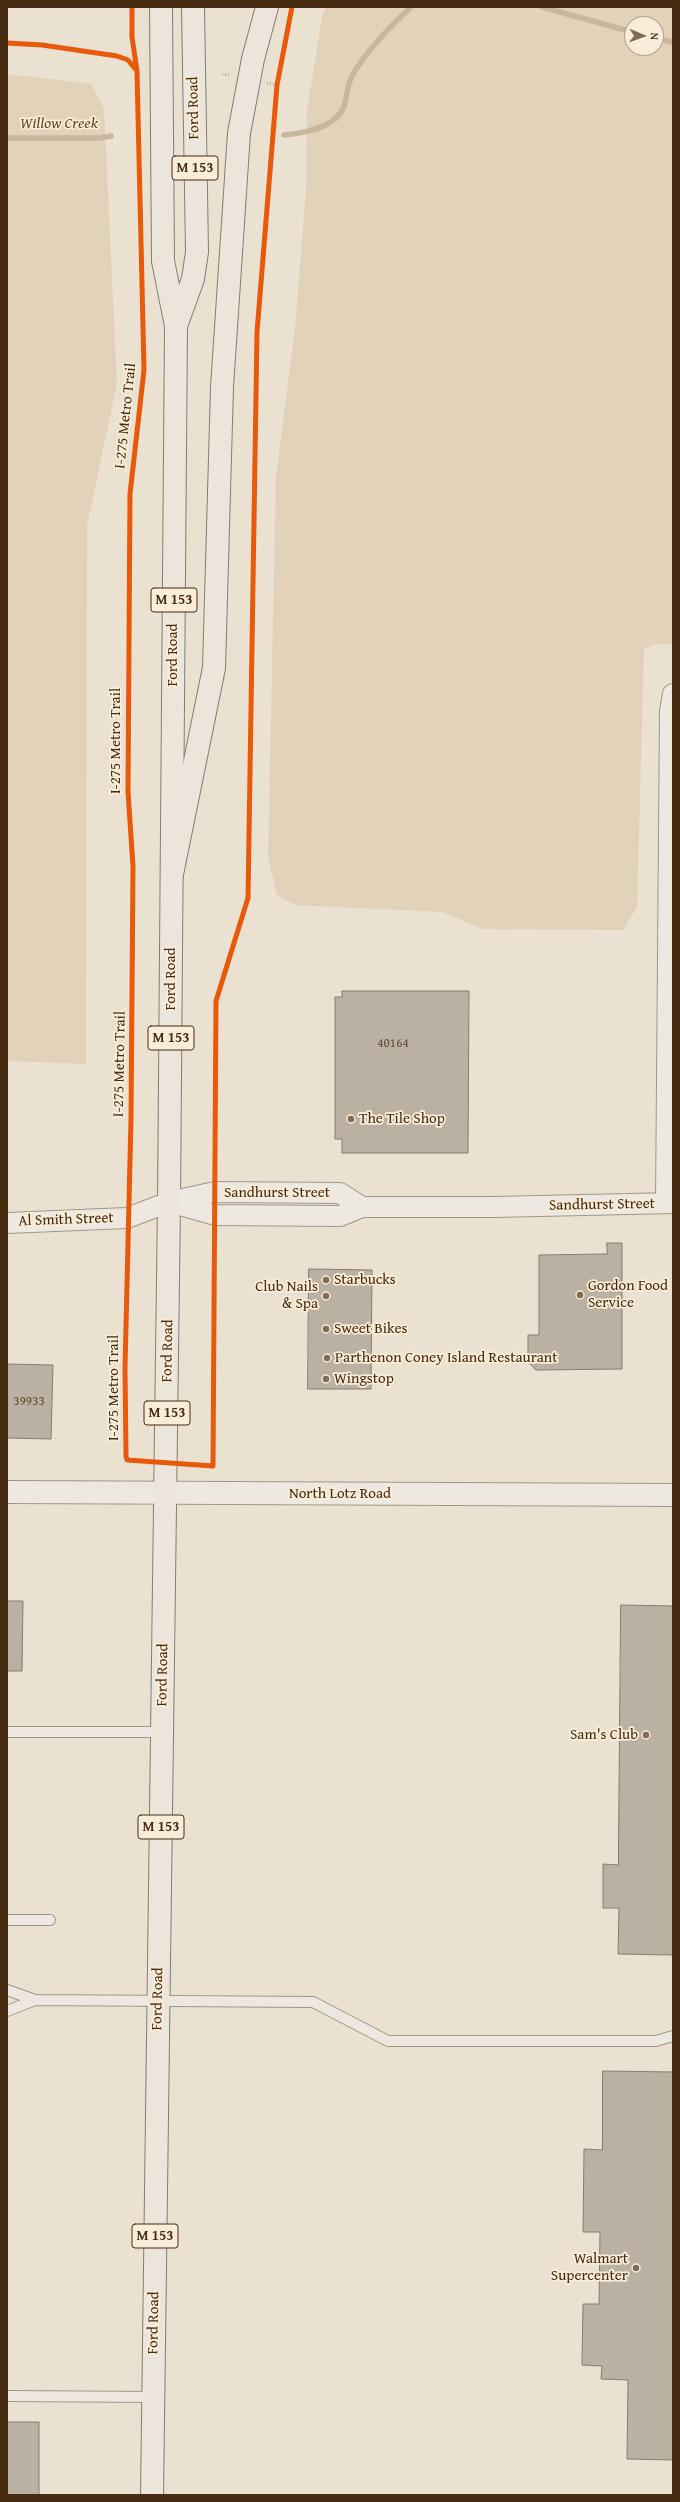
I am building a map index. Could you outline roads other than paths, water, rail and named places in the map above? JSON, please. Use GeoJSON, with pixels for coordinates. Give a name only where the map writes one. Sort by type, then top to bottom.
{"type":"FeatureCollection","features":[{"type":"Feature","properties":{"kind":"main road","name":"Ford Road"},"geometry":{"type":"LineString","coordinates":[[152,2495],[169,1202],[176,326],[163,261],[161,7]]}},
{"type":"Feature","properties":{"kind":"main road","name":"Ford Road"},"geometry":{"type":"LineString","coordinates":[[176,326],[193,279],[197,252],[193,7]]}},
{"type":"Feature","properties":{"kind":"main road"},"geometry":{"type":"LineString","coordinates":[[172,874],[214,668],[222,387],[239,133],[253,59],[267,7]]}},
{"type":"Feature","properties":{"kind":"street"},"geometry":{"type":"LineString","coordinates":[[670,1203],[670,711],[673,694]]}},
{"type":"Feature","properties":{"kind":"street","name":"Sandhurst Street"},"geometry":{"type":"LineString","coordinates":[[169,1202],[215,1192],[340,1193],[362,1207],[494,1207],[670,1203]]}},
{"type":"Feature","properties":{"kind":"street","name":"Al Smith Street"},"geometry":{"type":"LineString","coordinates":[[7,1223],[127,1218],[169,1202]]}},
{"type":"Feature","properties":{"kind":"street","name":"North Lotz Road"},"geometry":{"type":"LineString","coordinates":[[7,1492],[673,1495]]}},
{"type":"Feature","properties":{"kind":"lane"},"geometry":{"type":"LineString","coordinates":[[7,1732],[162,1732]]}},
{"type":"Feature","properties":{"kind":"lane"},"geometry":{"type":"LineString","coordinates":[[7,1920],[50,1920]]}},
{"type":"Feature","properties":{"kind":"lane"},"geometry":{"type":"LineString","coordinates":[[7,1990],[35,2000],[314,2002],[388,2041],[656,2041],[673,2036]]}},
{"type":"Feature","properties":{"kind":"lane"},"geometry":{"type":"LineString","coordinates":[[7,2011],[35,2000]]}},
{"type":"Feature","properties":{"kind":"lane"},"geometry":{"type":"LineString","coordinates":[[7,2396],[154,2397]]}},
{"type":"Feature","properties":{"kind":"waterway","name":"Willow Creek"},"geometry":{"type":"LineString","coordinates":[[284,135],[310,131],[334,120],[344,106],[353,74],[365,56],[395,22],[411,7]]}},
{"type":"Feature","properties":{"kind":"waterway","name":"Willow Creek"},"geometry":{"type":"LineString","coordinates":[[542,7],[624,30]]}},
{"type":"Feature","properties":{"kind":"waterway","name":"Willow Creek"},"geometry":{"type":"LineString","coordinates":[[664,40],[673,42]]}},
{"type":"Feature","properties":{"kind":"waterway","name":"Willow Creek"},"geometry":{"type":"LineString","coordinates":[[7,138],[99,138],[111,136]]}},
{"type":"Feature","properties":{"kind":"place","name":"The Tile Shop"},"geometry":{"type":"Point","coordinates":[351,1119]}},
{"type":"Feature","properties":{"kind":"place","name":"Starbucks"},"geometry":{"type":"Point","coordinates":[326,1280]}},
{"type":"Feature","properties":{"kind":"place","name":"Gordon Food Service"},"geometry":{"type":"Point","coordinates":[580,1295]}},
{"type":"Feature","properties":{"kind":"place","name":"Club Nails & Spa"},"geometry":{"type":"Point","coordinates":[326,1296]}},
{"type":"Feature","properties":{"kind":"place","name":"Sweet Bikes"},"geometry":{"type":"Point","coordinates":[326,1329]}},
{"type":"Feature","properties":{"kind":"place","name":"Parthenon Coney Island Restaurant"},"geometry":{"type":"Point","coordinates":[327,1358]}},
{"type":"Feature","properties":{"kind":"place","name":"Wingstop"},"geometry":{"type":"Point","coordinates":[326,1379]}},
{"type":"Feature","properties":{"kind":"place","name":"Sam's Club"},"geometry":{"type":"Point","coordinates":[646,1735]}},
{"type":"Feature","properties":{"kind":"place","name":"Walmart Supercenter"},"geometry":{"type":"Point","coordinates":[636,2268]}}]}
